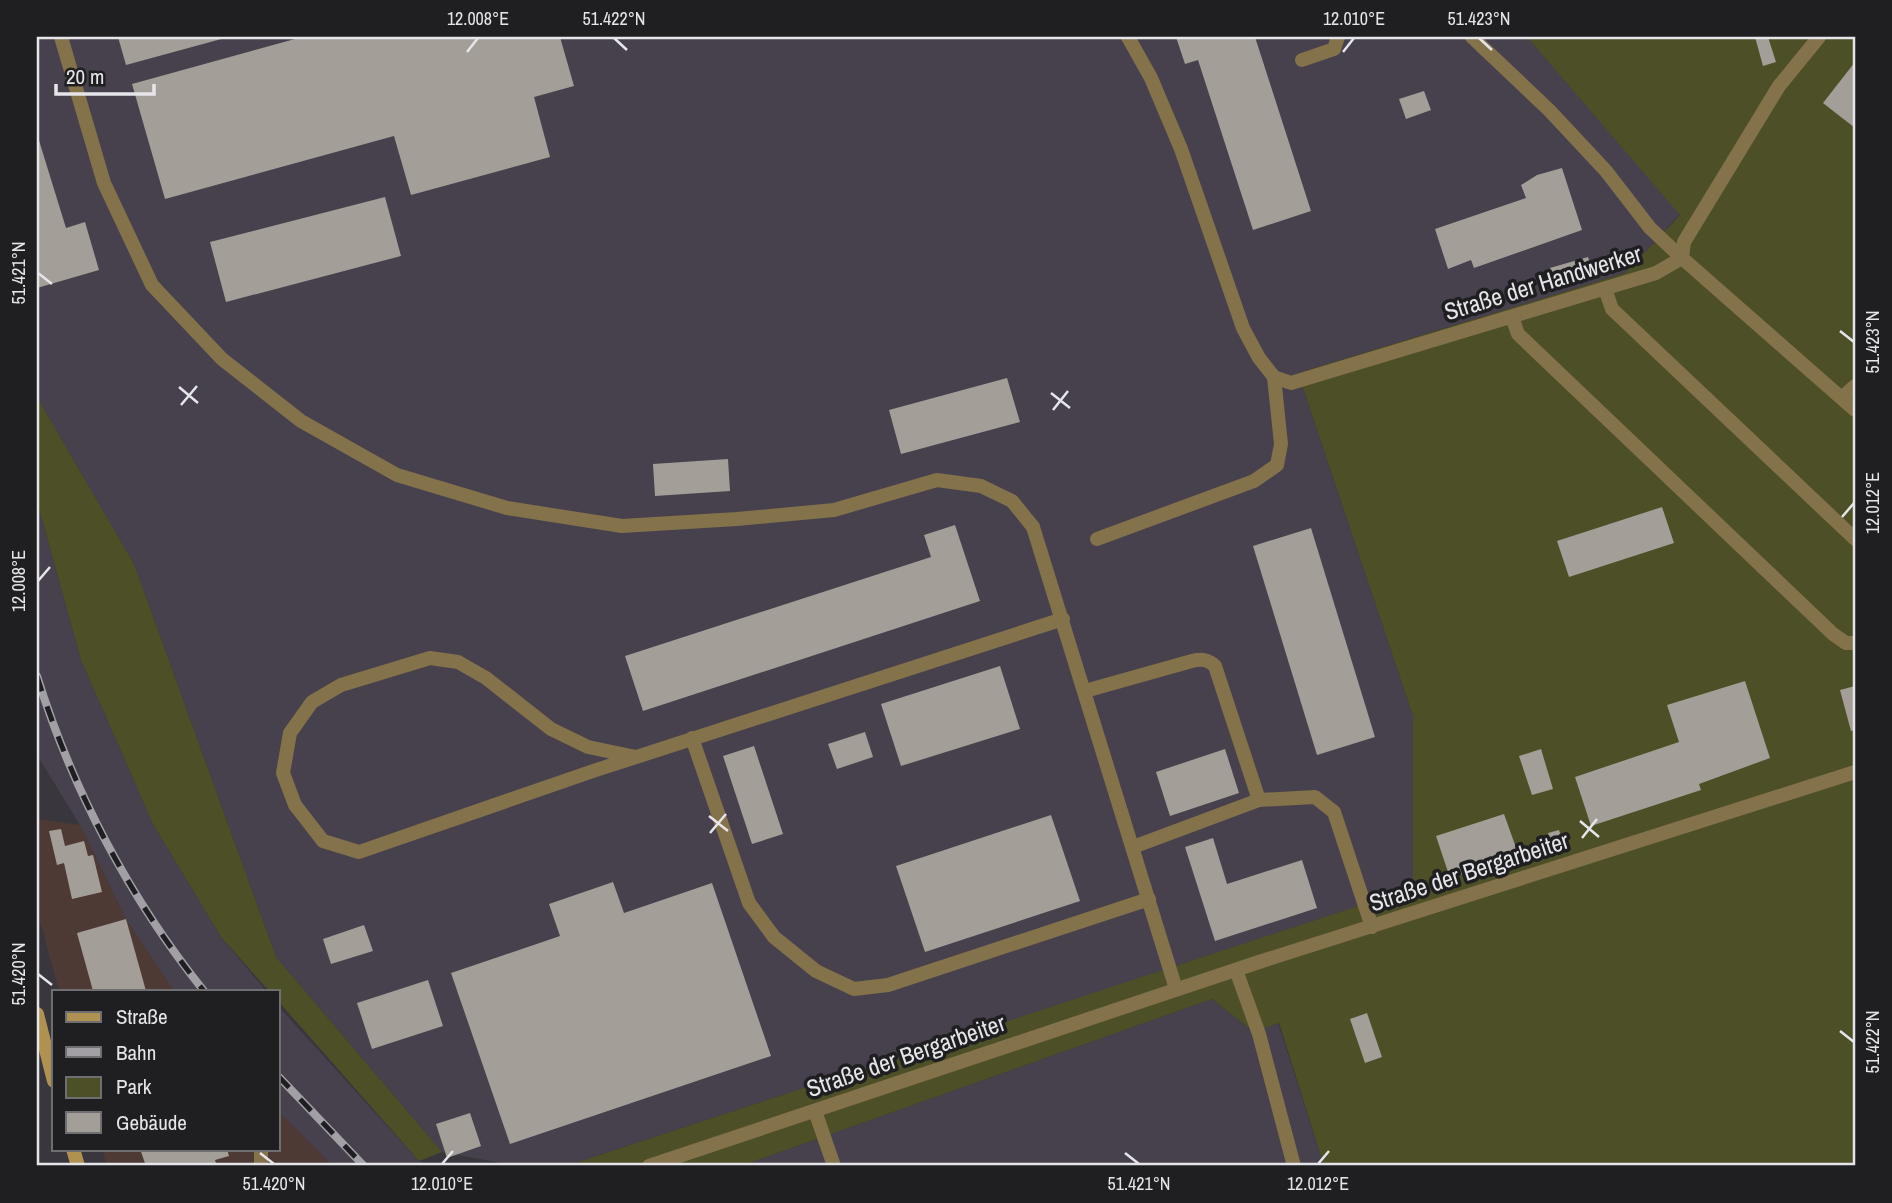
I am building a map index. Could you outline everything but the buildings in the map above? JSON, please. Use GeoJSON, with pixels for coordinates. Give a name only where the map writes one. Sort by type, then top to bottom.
{"type":"FeatureCollection","features":[{"type":"Feature","properties":{"kind":"main road"},"geometry":{"type":"LineString","coordinates":[[37,1014],[52,1073]]}},
{"type":"Feature","properties":{"kind":"street"},"geometry":{"type":"LineString","coordinates":[[61,37],[104,183],[152,285],[222,359],[301,421],[397,475],[507,509],[622,526],[834,510],[937,480],[981,486],[1012,501],[1033,527],[1176,989]]}},
{"type":"Feature","properties":{"kind":"street"},"geometry":{"type":"LineString","coordinates":[[1097,539],[1254,481],[1277,465],[1281,444],[1274,377],[1259,358],[1243,328],[1181,149],[1151,78],[1128,37]]}},
{"type":"Feature","properties":{"kind":"street"},"geometry":{"type":"LineString","coordinates":[[1302,60],[1334,49],[1338,37]]}},
{"type":"Feature","properties":{"kind":"street"},"geometry":{"type":"LineString","coordinates":[[1472,37],[1549,110],[1606,171],[1650,228],[1855,410]]}},
{"type":"Feature","properties":{"kind":"street"},"geometry":{"type":"LineString","coordinates":[[1682,258],[1684,242],[1779,86],[1819,37]]}},
{"type":"Feature","properties":{"kind":"street","name":"Straße der Handwerker"},"geometry":{"type":"LineString","coordinates":[[1274,377],[1291,383],[1656,273],[1682,258]]}},
{"type":"Feature","properties":{"kind":"street"},"geometry":{"type":"LineString","coordinates":[[1605,289],[1612,309],[1855,539]]}},
{"type":"Feature","properties":{"kind":"street"},"geometry":{"type":"LineString","coordinates":[[1512,317],[1518,334],[1675,484],[1833,634],[1846,643],[1855,643]]}},
{"type":"Feature","properties":{"kind":"street"},"geometry":{"type":"LineString","coordinates":[[1843,397],[1855,386]]}},
{"type":"Feature","properties":{"kind":"street"},"geometry":{"type":"LineString","coordinates":[[636,757],[588,747],[551,729],[486,678],[458,662],[430,658],[341,685],[312,702],[290,733],[283,773],[295,806],[323,841],[359,852],[692,738],[1063,619]]}},
{"type":"Feature","properties":{"kind":"street"},"geometry":{"type":"LineString","coordinates":[[1085,691],[1192,661],[1202,659],[1210,662],[1215,666],[1259,800]]}},
{"type":"Feature","properties":{"kind":"street"},"geometry":{"type":"LineString","coordinates":[[692,738],[749,904],[774,937],[816,971],[854,989],[888,985],[1149,899]]}},
{"type":"Feature","properties":{"kind":"street","name":"Straße der Bergarbeiter"},"geometry":{"type":"LineString","coordinates":[[649,1166],[1176,989],[1855,772]]}},
{"type":"Feature","properties":{"kind":"street"},"geometry":{"type":"LineString","coordinates":[[1133,846],[1259,800],[1315,797],[1334,812],[1372,927]]}},
{"type":"Feature","properties":{"kind":"street"},"geometry":{"type":"LineString","coordinates":[[1236,970],[1258,1034],[1294,1166]]}},
{"type":"Feature","properties":{"kind":"street"},"geometry":{"type":"LineString","coordinates":[[816,1111],[834,1166]]}},
{"type":"Feature","properties":{"kind":"shaded area"},"geometry":{"type":"Polygon","coordinates":[[[37,37],[1527,37],[1680,214],[1625,273],[1298,373],[1413,716],[1414,888],[566,1166],[508,1166],[442,1152],[276,957],[134,564],[37,397],[37,37]]]}},
{"type":"Feature","properties":{"kind":"shaded area"},"geometry":{"type":"Polygon","coordinates":[[[37,501],[81,660],[153,824],[221,937],[265,990],[173,990],[126,919],[80,825],[37,755],[37,501]]]}},
{"type":"Feature","properties":{"kind":"shaded area"},"geometry":{"type":"Polygon","coordinates":[[[37,819],[80,825],[126,919],[173,990],[59,990],[37,910],[37,819]]]}},
{"type":"Feature","properties":{"kind":"shaded area"},"geometry":{"type":"Polygon","coordinates":[[[1212,999],[1254,1032],[1278,1023],[1324,1166],[741,1166],[1212,999]]]}},
{"type":"Feature","properties":{"kind":"shaded area"},"geometry":{"type":"Polygon","coordinates":[[[280,1008],[419,1161],[431,1166],[333,1166],[280,1113],[280,1008]]]}},
{"type":"Feature","properties":{"kind":"shaded area"},"geometry":{"type":"Polygon","coordinates":[[[280,1113],[333,1166],[107,1166],[102,1150],[280,1150],[280,1113]]]}},
{"type":"Feature","properties":{"kind":"green space"},"geometry":{"type":"Polygon","coordinates":[[[1527,37],[1855,37],[1855,1166],[1324,1166],[1279,1023],[1254,1032],[1212,999],[741,1166],[566,1166],[1413,888],[1413,716],[1298,373],[1625,273],[1680,215],[1527,37]]]}},
{"type":"Feature","properties":{"kind":"green space"},"geometry":{"type":"Polygon","coordinates":[[[37,397],[134,564],[276,957],[442,1152],[419,1161],[280,1003],[280,990],[268,990],[221,937],[153,824],[81,660],[37,501],[37,397]]]}},
{"type":"Feature","properties":{"kind":"railway"},"geometry":{"type":"LineString","coordinates":[[37,676],[67,760],[106,841],[152,919],[203,990]]}},
{"type":"Feature","properties":{"kind":"railway"},"geometry":{"type":"LineString","coordinates":[[280,1078],[364,1166]]}}]}
